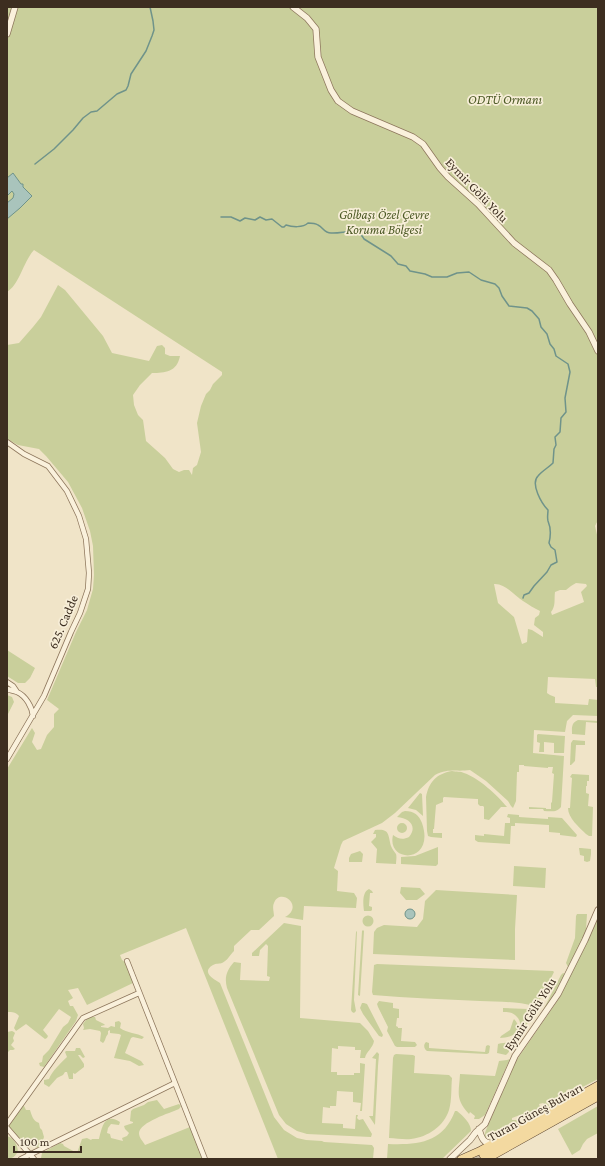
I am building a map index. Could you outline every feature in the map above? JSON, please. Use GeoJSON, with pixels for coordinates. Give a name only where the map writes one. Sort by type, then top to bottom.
{"type":"FeatureCollection","features":[{"type":"Feature","properties":{"kind":"main road"},"geometry":{"type":"LineString","coordinates":[[460,1159],[481,1156],[494,1143],[598,1085]]}},
{"type":"Feature","properties":{"kind":"main road","name":"Turan Güneş Bulvarı"},"geometry":{"type":"LineString","coordinates":[[481,1156],[598,1090]]}},
{"type":"Feature","properties":{"kind":"main road","name":"Turan Güneş Bulvarı"},"geometry":{"type":"LineString","coordinates":[[481,1156],[598,1097]]}},
{"type":"Feature","properties":{"kind":"main road"},"geometry":{"type":"LineString","coordinates":[[496,1159],[598,1102]]}},
{"type":"Feature","properties":{"kind":"street"},"geometry":{"type":"LineString","coordinates":[[7,34],[15,7]]}},
{"type":"Feature","properties":{"kind":"street","name":"Eymir Gölü Yolu"},"geometry":{"type":"LineString","coordinates":[[293,7],[308,18],[316,29],[318,57],[331,90],[338,102],[352,111],[413,138],[423,144],[448,177],[478,204],[514,243],[546,266],[589,332],[598,351]]}},
{"type":"Feature","properties":{"kind":"street","name":"625. Cadde"},"geometry":{"type":"LineString","coordinates":[[7,442],[24,454],[48,466],[67,491],[79,516],[86,539],[89,573],[85,601],[44,696],[7,759]]}},
{"type":"Feature","properties":{"kind":"street"},"geometry":{"type":"LineString","coordinates":[[7,682],[13,686],[28,703],[31,708],[32,716]]}},
{"type":"Feature","properties":{"kind":"street"},"geometry":{"type":"LineString","coordinates":[[7,689],[17,692]]}},
{"type":"Feature","properties":{"kind":"street","name":"Eymir Gölü Yolu"},"geometry":{"type":"LineString","coordinates":[[479,1129],[485,1124],[490,1114],[505,1076],[515,1056],[561,989],[586,940],[598,910]]}},
{"type":"Feature","properties":{"kind":"street"},"geometry":{"type":"LineString","coordinates":[[127,962],[205,1159]]}},
{"type":"Feature","properties":{"kind":"street"},"geometry":{"type":"LineString","coordinates":[[7,1124],[80,1022],[87,1016],[139,994]]}},
{"type":"Feature","properties":{"kind":"street"},"geometry":{"type":"LineString","coordinates":[[21,1159],[175,1083]]}},
{"type":"Feature","properties":{"kind":"street"},"geometry":{"type":"LineString","coordinates":[[7,1128],[34,1159]]}},
{"type":"Feature","properties":{"kind":"street"},"geometry":{"type":"LineString","coordinates":[[479,1129],[483,1140],[488,1143],[494,1143]]}},
{"type":"Feature","properties":{"kind":"street"},"geometry":{"type":"LineString","coordinates":[[450,1159],[479,1129]]}},
{"type":"Feature","properties":{"kind":"street"},"geometry":{"type":"LineString","coordinates":[[460,1159],[464,1150],[477,1136],[479,1129]]}},
{"type":"Feature","properties":{"kind":"green space"},"geometry":{"type":"Polygon","coordinates":[[[7,7],[598,7],[598,520],[595,526],[598,539],[598,687],[596,687],[595,679],[548,677],[547,693],[555,697],[555,703],[588,705],[589,699],[598,700],[598,716],[573,715],[567,721],[565,732],[534,730],[533,753],[564,756],[561,807],[557,810],[544,811],[543,809],[529,809],[529,807],[551,809],[554,774],[552,773],[553,767],[548,768],[519,765],[519,772],[517,772],[516,801],[513,808],[508,801],[486,781],[470,770],[449,771],[435,775],[395,813],[382,823],[343,841],[334,868],[338,871],[337,891],[354,893],[357,898],[356,908],[304,906],[303,920],[285,917],[291,913],[293,908],[289,900],[285,897],[281,897],[277,899],[273,905],[274,916],[259,930],[251,930],[234,946],[234,951],[225,961],[213,965],[208,970],[209,975],[220,983],[274,1117],[284,1130],[297,1138],[306,1140],[372,1145],[374,1148],[373,1159],[278,1159],[186,928],[120,955],[122,960],[125,962],[133,983],[87,1005],[78,988],[68,990],[73,998],[68,1001],[70,1006],[73,1006],[78,1015],[76,1021],[44,1067],[40,1066],[39,1063],[42,1062],[43,1056],[49,1050],[71,1017],[59,1009],[43,1030],[48,1036],[45,1039],[26,1024],[16,1031],[14,1028],[19,1016],[15,1013],[8,1012],[7,1008],[7,769],[32,728],[35,733],[32,742],[37,750],[41,749],[47,735],[54,727],[54,714],[59,709],[47,700],[87,610],[93,589],[94,575],[93,546],[90,531],[82,508],[68,482],[39,449],[18,445],[7,439],[7,345],[19,343],[33,327],[41,317],[58,285],[65,290],[103,336],[112,353],[149,361],[157,346],[162,345],[165,348],[165,354],[170,356],[180,356],[173,368],[166,372],[152,373],[140,385],[133,395],[134,405],[138,415],[143,420],[146,441],[165,458],[173,469],[179,472],[189,470],[192,475],[193,468],[197,465],[201,452],[197,423],[201,406],[206,394],[222,375],[222,372],[34,250],[27,260],[15,284],[7,292],[7,7]],[[576,583],[566,590],[555,592],[553,610],[551,612],[552,615],[584,602],[581,592],[587,586],[586,584],[576,583]],[[494,584],[498,603],[514,617],[522,644],[527,642],[528,629],[543,637],[543,632],[534,625],[535,618],[539,615],[540,611],[523,601],[506,588],[498,584],[494,584]]]}},
{"type":"Feature","properties":{"kind":"green space"},"geometry":{"type":"Polygon","coordinates":[[[7,650],[35,668],[30,678],[25,683],[18,683],[7,676],[7,650]]]}},
{"type":"Feature","properties":{"kind":"green space"},"geometry":{"type":"Polygon","coordinates":[[[7,695],[12,697],[14,702],[7,716],[7,695]]]}},
{"type":"Feature","properties":{"kind":"green space"},"geometry":{"type":"Polygon","coordinates":[[[578,720],[598,721],[598,723],[586,722],[585,735],[572,734],[573,724],[578,720]]]}},
{"type":"Feature","properties":{"kind":"green space"},"geometry":{"type":"Polygon","coordinates":[[[538,734],[565,736],[564,753],[554,753],[554,743],[544,742],[544,752],[539,752],[540,743],[537,742],[538,734]]]}},
{"type":"Feature","properties":{"kind":"green space"},"geometry":{"type":"Polygon","coordinates":[[[573,740],[585,741],[585,745],[576,745],[575,761],[570,765],[571,743],[573,740]]]}},
{"type":"Feature","properties":{"kind":"green space"},"geometry":{"type":"Polygon","coordinates":[[[446,772],[463,772],[470,775],[493,792],[507,807],[501,807],[489,820],[484,819],[484,807],[478,804],[478,799],[444,797],[443,802],[436,805],[433,829],[433,833],[442,833],[442,838],[428,836],[427,792],[434,780],[446,772]]]}},
{"type":"Feature","properties":{"kind":"green space"},"geometry":{"type":"Polygon","coordinates":[[[572,774],[589,775],[586,793],[589,794],[588,806],[593,807],[592,836],[586,834],[577,825],[568,812],[568,808],[570,808],[572,778],[570,777],[572,774]]]}},
{"type":"Feature","properties":{"kind":"green space"},"geometry":{"type":"Polygon","coordinates":[[[420,793],[422,794],[423,816],[416,810],[408,808],[420,793]]]}},
{"type":"Feature","properties":{"kind":"green space"},"geometry":{"type":"Polygon","coordinates":[[[405,811],[416,814],[422,823],[424,836],[422,846],[417,852],[410,855],[403,855],[397,851],[393,844],[393,835],[403,839],[409,837],[412,833],[413,829],[411,823],[405,819],[397,817],[405,811]]]}},
{"type":"Feature","properties":{"kind":"green space"},"geometry":{"type":"Polygon","coordinates":[[[508,814],[519,815],[519,817],[548,819],[548,817],[562,818],[577,835],[576,837],[549,832],[549,825],[515,823],[515,826],[511,826],[510,844],[478,842],[475,840],[475,835],[484,836],[484,834],[504,836],[505,823],[510,823],[510,818],[507,817],[508,814]]]}},
{"type":"Feature","properties":{"kind":"green space"},"geometry":{"type":"Polygon","coordinates":[[[402,823],[407,828],[402,833],[397,828],[402,823]]]}},
{"type":"Feature","properties":{"kind":"green space"},"geometry":{"type":"Polygon","coordinates":[[[375,830],[383,830],[388,833],[391,847],[396,854],[396,864],[376,863],[377,849],[371,842],[376,837],[376,834],[373,834],[375,830]]]}},
{"type":"Feature","properties":{"kind":"green space"},"geometry":{"type":"Polygon","coordinates":[[[438,847],[438,864],[436,866],[401,864],[401,857],[415,856],[438,847]]]}},
{"type":"Feature","properties":{"kind":"green space"},"geometry":{"type":"Polygon","coordinates":[[[579,848],[591,849],[590,861],[584,861],[584,856],[580,855],[579,848]]]}},
{"type":"Feature","properties":{"kind":"green space"},"geometry":{"type":"Polygon","coordinates":[[[360,851],[363,854],[362,862],[349,862],[351,854],[360,851]]]}},
{"type":"Feature","properties":{"kind":"green space"},"geometry":{"type":"Polygon","coordinates":[[[514,866],[546,868],[545,888],[513,886],[514,866]]]}},
{"type":"Feature","properties":{"kind":"green space"},"geometry":{"type":"Polygon","coordinates":[[[401,887],[420,888],[425,894],[417,900],[406,900],[400,893],[401,887]]]}},
{"type":"Feature","properties":{"kind":"green space"},"geometry":{"type":"Polygon","coordinates":[[[369,889],[373,893],[370,893],[369,906],[372,907],[372,910],[364,911],[364,895],[369,889]]]}},
{"type":"Feature","properties":{"kind":"green space"},"geometry":{"type":"Polygon","coordinates":[[[436,890],[517,895],[515,960],[373,954],[374,932],[377,928],[384,925],[417,927],[423,919],[425,901],[436,890]]]}},
{"type":"Feature","properties":{"kind":"green space"},"geometry":{"type":"Polygon","coordinates":[[[598,910],[598,1079],[573,1092],[569,1089],[567,1090],[568,1095],[548,1106],[543,1103],[539,1104],[541,1110],[525,1120],[522,1119],[522,1116],[520,1115],[512,1118],[512,1120],[518,1121],[518,1124],[489,1138],[485,1137],[486,1130],[516,1061],[560,997],[598,910]]]}},
{"type":"Feature","properties":{"kind":"green space"},"geometry":{"type":"Polygon","coordinates":[[[577,914],[587,914],[586,930],[568,967],[566,963],[575,938],[577,914]]]}},
{"type":"Feature","properties":{"kind":"green space"},"geometry":{"type":"Polygon","coordinates":[[[366,916],[370,916],[372,917],[372,925],[366,926],[363,923],[363,919],[366,916]]]}},
{"type":"Feature","properties":{"kind":"green space"},"geometry":{"type":"Polygon","coordinates":[[[284,923],[301,926],[300,1018],[360,1023],[368,1031],[374,1041],[365,1058],[360,1058],[361,1050],[355,1050],[355,1047],[338,1046],[338,1049],[332,1048],[331,1072],[337,1072],[337,1075],[354,1075],[354,1073],[360,1073],[360,1063],[365,1064],[362,1111],[360,1111],[361,1103],[353,1102],[353,1092],[337,1091],[336,1106],[330,1106],[330,1108],[323,1107],[322,1123],[343,1124],[343,1128],[355,1129],[356,1115],[358,1115],[357,1118],[359,1120],[363,1119],[372,1134],[371,1137],[307,1134],[297,1131],[286,1124],[279,1115],[227,988],[227,974],[234,962],[241,963],[240,980],[269,981],[270,977],[267,976],[268,946],[266,944],[260,950],[259,956],[252,956],[252,953],[284,923]]]}},
{"type":"Feature","properties":{"kind":"green space"},"geometry":{"type":"Polygon","coordinates":[[[363,930],[364,931],[360,996],[358,995],[363,930]]]}},
{"type":"Feature","properties":{"kind":"green space"},"geometry":{"type":"Polygon","coordinates":[[[357,931],[354,1000],[356,1011],[354,1013],[351,1010],[357,931]]]}},
{"type":"Feature","properties":{"kind":"green space"},"geometry":{"type":"Polygon","coordinates":[[[374,965],[554,972],[541,998],[534,1006],[507,1002],[373,995],[374,965]]]}},
{"type":"Feature","properties":{"kind":"green space"},"geometry":{"type":"Polygon","coordinates":[[[563,973],[565,974],[554,995],[539,1018],[561,975],[563,973]]]}},
{"type":"Feature","properties":{"kind":"green space"},"geometry":{"type":"Polygon","coordinates":[[[379,1001],[393,1003],[393,1008],[399,1009],[399,1018],[397,1018],[396,1026],[398,1028],[402,1028],[401,1041],[415,1042],[417,1045],[415,1047],[395,1046],[387,1031],[388,1027],[378,1007],[377,1004],[379,1001]]]}},
{"type":"Feature","properties":{"kind":"green space"},"geometry":{"type":"Polygon","coordinates":[[[362,1003],[367,1004],[383,1035],[382,1037],[379,1036],[363,1014],[360,1008],[362,1003]]]}},
{"type":"Feature","properties":{"kind":"green space"},"geometry":{"type":"Polygon","coordinates":[[[503,1008],[528,1009],[533,1012],[533,1015],[506,1055],[497,1053],[498,1044],[509,1042],[516,1038],[520,1032],[520,1021],[515,1015],[503,1012],[503,1008]]]}},
{"type":"Feature","properties":{"kind":"green space"},"geometry":{"type":"Polygon","coordinates":[[[91,1017],[95,1017],[96,1020],[105,1025],[101,1027],[108,1028],[111,1026],[115,1027],[115,1022],[119,1021],[121,1023],[120,1028],[144,1037],[142,1039],[131,1038],[125,1053],[141,1061],[144,1065],[139,1066],[130,1061],[114,1058],[121,1035],[110,1033],[110,1030],[108,1031],[103,1043],[100,1041],[100,1031],[90,1029],[83,1030],[83,1024],[91,1017]]]}},
{"type":"Feature","properties":{"kind":"green space"},"geometry":{"type":"Polygon","coordinates":[[[514,1019],[518,1027],[516,1033],[509,1037],[500,1038],[510,1030],[514,1019]]]}},
{"type":"Feature","properties":{"kind":"green space"},"geometry":{"type":"Polygon","coordinates":[[[12,1031],[15,1033],[13,1038],[14,1041],[11,1045],[15,1049],[10,1050],[7,1053],[7,1032],[12,1031]]]}},
{"type":"Feature","properties":{"kind":"green space"},"geometry":{"type":"Polygon","coordinates":[[[426,1042],[429,1043],[429,1048],[485,1052],[486,1046],[490,1046],[489,1053],[487,1054],[427,1051],[424,1047],[426,1042]]]}},
{"type":"Feature","properties":{"kind":"green space"},"geometry":{"type":"Polygon","coordinates":[[[76,1048],[80,1048],[85,1057],[83,1058],[78,1055],[84,1064],[84,1067],[75,1074],[73,1073],[73,1079],[69,1079],[67,1072],[65,1072],[49,1087],[44,1084],[44,1080],[49,1079],[54,1070],[67,1057],[65,1052],[75,1051],[76,1048]]]}},
{"type":"Feature","properties":{"kind":"green space"},"geometry":{"type":"Polygon","coordinates":[[[377,1052],[379,1054],[375,1125],[369,1116],[373,1116],[376,1059],[372,1058],[377,1052]]]}},
{"type":"Feature","properties":{"kind":"green space"},"geometry":{"type":"Polygon","coordinates":[[[396,1054],[415,1056],[414,1073],[449,1075],[452,1078],[451,1102],[447,1116],[434,1130],[417,1138],[389,1138],[393,1058],[396,1054]]]}},
{"type":"Feature","properties":{"kind":"green space"},"geometry":{"type":"Polygon","coordinates":[[[510,1059],[485,1115],[479,1119],[474,1119],[475,1116],[470,1112],[469,1114],[460,1100],[460,1074],[495,1076],[499,1061],[510,1059]]]}},
{"type":"Feature","properties":{"kind":"green space"},"geometry":{"type":"Polygon","coordinates":[[[157,1100],[164,1109],[179,1104],[181,1106],[179,1109],[144,1125],[139,1135],[145,1145],[190,1127],[204,1159],[41,1158],[42,1153],[60,1143],[77,1153],[82,1139],[99,1139],[103,1126],[107,1120],[110,1119],[115,1119],[120,1122],[119,1125],[111,1124],[107,1133],[110,1134],[111,1138],[123,1141],[122,1138],[127,1136],[129,1133],[124,1126],[133,1123],[130,1121],[131,1111],[148,1102],[157,1100]]]}},
{"type":"Feature","properties":{"kind":"green space"},"geometry":{"type":"Polygon","coordinates":[[[23,1106],[26,1110],[30,1110],[33,1118],[39,1123],[42,1130],[44,1137],[40,1148],[25,1145],[9,1128],[8,1121],[23,1106]]]}},
{"type":"Feature","properties":{"kind":"green space"},"geometry":{"type":"Polygon","coordinates":[[[598,1106],[598,1133],[587,1139],[580,1150],[572,1155],[558,1129],[598,1106]]]}},
{"type":"Feature","properties":{"kind":"green space"},"geometry":{"type":"Polygon","coordinates":[[[455,1111],[462,1115],[470,1125],[471,1131],[442,1159],[387,1159],[388,1144],[409,1144],[428,1140],[444,1130],[455,1111]]]}},
{"type":"Feature","properties":{"kind":"green space"},"geometry":{"type":"Polygon","coordinates":[[[7,1136],[12,1138],[15,1142],[18,1151],[14,1157],[7,1159],[7,1136]]]}},
{"type":"Feature","properties":{"kind":"water"},"geometry":{"type":"Polygon","coordinates":[[[13,173],[21,184],[23,184],[23,187],[32,196],[7,219],[7,203],[13,198],[14,194],[12,191],[7,196],[7,178],[13,173]]]}},
{"type":"Feature","properties":{"kind":"water"},"geometry":{"type":"Polygon","coordinates":[[[408,909],[412,909],[414,910],[414,918],[408,919],[405,916],[405,912],[408,909]]]}},
{"type":"Feature","properties":{"kind":"waterway"},"geometry":{"type":"LineString","coordinates":[[35,164],[54,149],[83,118],[91,112],[97,111],[117,94],[126,90],[131,74],[146,51],[154,30],[150,7]]}},
{"type":"Feature","properties":{"kind":"waterway"},"geometry":{"type":"LineString","coordinates":[[221,217],[231,217],[240,221],[245,218],[255,220],[260,217],[266,220],[272,219],[282,227],[286,225],[294,227],[312,223],[320,226],[329,233],[358,233],[364,239],[391,256],[398,264],[406,266],[410,271],[432,277],[447,277],[457,273],[469,272],[481,280],[495,284],[499,288],[502,296],[509,306],[527,308],[539,319],[541,327],[547,334],[556,356],[568,364],[570,372],[565,398],[566,412],[561,418],[560,432],[555,437],[556,445],[554,449],[553,463],[538,476],[535,484],[540,499],[548,510],[548,520],[550,526],[549,543],[555,550],[557,562],[551,565],[547,572],[529,593],[524,595],[523,598]]}},
{"type":"Feature","properties":{"kind":"tunnel"},"geometry":{"type":"LineString","coordinates":[[476,1159],[483,1155]]}},
{"type":"Feature","properties":{"kind":"park label","name":"ODTÜ Ormanı"},"geometry":{"type":"Point","coordinates":[505,99]}},
{"type":"Feature","properties":{"kind":"park label","name":"Gölbaşı Özel Çevre Koruma Bölgesi"},"geometry":{"type":"Point","coordinates":[384,222]}}]}
